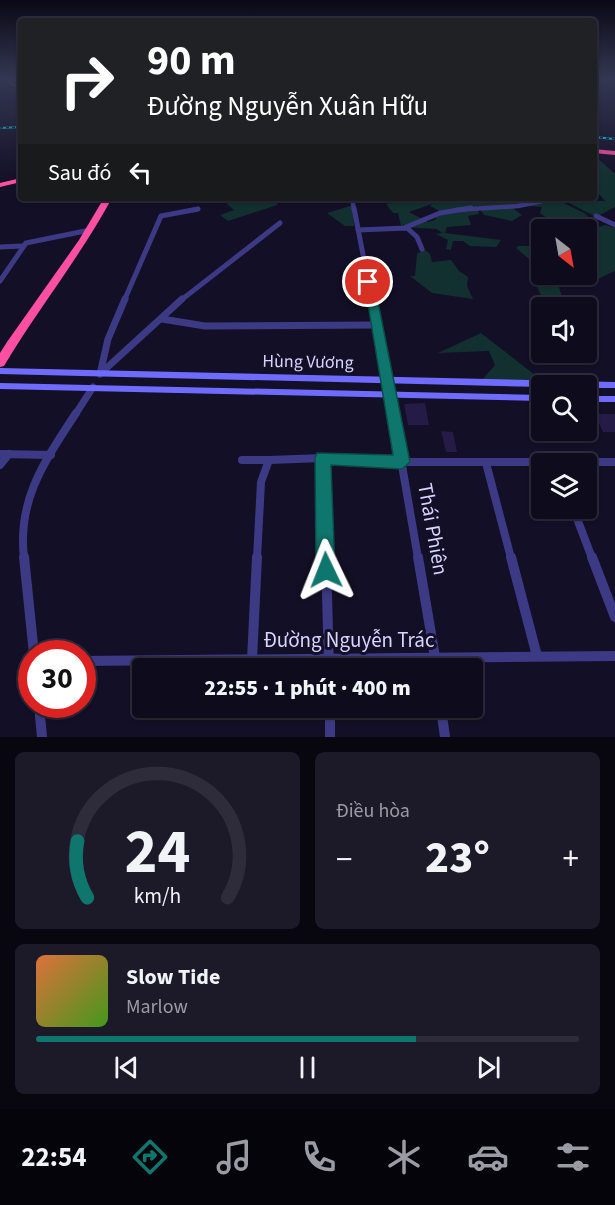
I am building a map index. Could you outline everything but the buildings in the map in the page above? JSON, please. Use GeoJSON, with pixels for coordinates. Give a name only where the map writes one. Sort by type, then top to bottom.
{"type":"FeatureCollection","features":[{"type":"Feature","properties":{"kind":"highway"},"geometry":{"type":"LineString","coordinates":[[597,150],[615,152]]}},
{"type":"Feature","properties":{"kind":"highway"},"geometry":{"type":"LineString","coordinates":[[0,182],[18,178]]}},
{"type":"Feature","properties":{"kind":"highway"},"geometry":{"type":"LineString","coordinates":[[0,363],[15,335],[79,249],[108,201]]}},
{"type":"Feature","properties":{"kind":"highway"},"geometry":{"type":"LineString","coordinates":[[0,346],[15,335]]}},
{"type":"Feature","properties":{"kind":"main road","name":"Hùng Vương"},"geometry":{"type":"LineString","coordinates":[[0,371],[615,385]]}},
{"type":"Feature","properties":{"kind":"main road"},"geometry":{"type":"LineString","coordinates":[[93,387],[100,374]]}},
{"type":"Feature","properties":{"kind":"main road"},"geometry":{"type":"LineString","coordinates":[[388,381],[390,395]]}},
{"type":"Feature","properties":{"kind":"main road","name":"Hùng Vương"},"geometry":{"type":"LineString","coordinates":[[0,386],[531,398]]}},
{"type":"Feature","properties":{"kind":"main road"},"geometry":{"type":"LineString","coordinates":[[597,399],[615,399]]}},
{"type":"Feature","properties":{"kind":"street"},"geometry":{"type":"LineString","coordinates":[[353,201],[388,381]]}},
{"type":"Feature","properties":{"kind":"street"},"geometry":{"type":"LineString","coordinates":[[358,230],[405,228],[424,215],[444,210],[534,204],[546,201]]}},
{"type":"Feature","properties":{"kind":"street"},"geometry":{"type":"LineString","coordinates":[[100,374],[108,339],[161,216],[198,209]]}},
{"type":"Feature","properties":{"kind":"street"},"geometry":{"type":"LineString","coordinates":[[596,216],[615,225]]}},
{"type":"Feature","properties":{"kind":"street"},"geometry":{"type":"LineString","coordinates":[[100,374],[117,361],[194,288],[280,223]]}},
{"type":"Feature","properties":{"kind":"street"},"geometry":{"type":"LineString","coordinates":[[405,228],[417,237],[422,249]]}},
{"type":"Feature","properties":{"kind":"street"},"geometry":{"type":"LineString","coordinates":[[0,247],[22,246],[29,242],[61,238],[90,230]]}},
{"type":"Feature","properties":{"kind":"street"},"geometry":{"type":"LineString","coordinates":[[0,281],[22,246]]}},
{"type":"Feature","properties":{"kind":"street"},"geometry":{"type":"LineString","coordinates":[[162,319],[205,326],[376,325]]}},
{"type":"Feature","properties":{"kind":"street"},"geometry":{"type":"LineString","coordinates":[[32,640],[22,545],[22,516],[29,492],[93,387]]}},
{"type":"Feature","properties":{"kind":"street","name":"Thái Phiên"},"geometry":{"type":"LineString","coordinates":[[390,395],[435,658]]}},
{"type":"Feature","properties":{"kind":"street"},"geometry":{"type":"LineString","coordinates":[[0,465],[4,454],[51,455]]}},
{"type":"Feature","properties":{"kind":"street"},"geometry":{"type":"LineString","coordinates":[[323,458],[329,658]]}},
{"type":"Feature","properties":{"kind":"street"},"geometry":{"type":"LineString","coordinates":[[242,460],[323,458],[402,462],[531,463]]}},
{"type":"Feature","properties":{"kind":"street"},"geometry":{"type":"LineString","coordinates":[[252,658],[261,482],[269,460]]}},
{"type":"Feature","properties":{"kind":"street"},"geometry":{"type":"LineString","coordinates":[[597,462],[615,462]]}},
{"type":"Feature","properties":{"kind":"street"},"geometry":{"type":"LineString","coordinates":[[486,463],[537,656]]}},
{"type":"Feature","properties":{"kind":"street"},"geometry":{"type":"LineString","coordinates":[[577,519],[615,617]]}},
{"type":"Feature","properties":{"kind":"street","name":"Đường Nguyễn Trác"},"geometry":{"type":"LineString","coordinates":[[483,660],[537,656],[615,656]]}},
{"type":"Feature","properties":{"kind":"street","name":"Đường Nguyễn Trác"},"geometry":{"type":"LineString","coordinates":[[96,661],[132,661]]}},
{"type":"Feature","properties":{"kind":"street"},"geometry":{"type":"LineString","coordinates":[[40,718],[42,737]]}},
{"type":"Feature","properties":{"kind":"street"},"geometry":{"type":"LineString","coordinates":[[330,718],[330,737]]}},
{"type":"Feature","properties":{"kind":"street"},"geometry":{"type":"LineString","coordinates":[[442,718],[444,737]]}},
{"type":"Feature","properties":{"kind":"green space"},"geometry":{"type":"Polygon","coordinates":[[[597,158],[615,174],[615,207],[596,217],[565,201],[605,201],[597,194],[597,158]]]}},
{"type":"Feature","properties":{"kind":"green space"},"geometry":{"type":"Polygon","coordinates":[[[230,201],[278,201],[277,205],[228,221],[220,215],[234,210],[227,204],[230,201]]]}},
{"type":"Feature","properties":{"kind":"green space"},"geometry":{"type":"Polygon","coordinates":[[[402,201],[560,201],[586,214],[590,219],[548,219],[540,213],[542,207],[517,205],[514,209],[522,215],[512,221],[484,215],[477,205],[479,214],[468,216],[471,225],[447,227],[445,233],[501,240],[496,247],[470,246],[463,241],[453,241],[451,250],[446,249],[448,240],[436,234],[443,233],[436,229],[403,227],[404,224],[401,226],[398,213],[393,213],[386,204],[402,201]],[[432,204],[409,212],[428,222],[435,220],[440,211],[430,206],[432,204]]]}},
{"type":"Feature","properties":{"kind":"green space"},"geometry":{"type":"Polygon","coordinates":[[[353,205],[354,226],[345,226],[327,213],[353,205]]]}},
{"type":"Feature","properties":{"kind":"green space"},"geometry":{"type":"Polygon","coordinates":[[[605,225],[615,228],[615,271],[597,279],[597,228],[605,225]]]}},
{"type":"Feature","properties":{"kind":"green space"},"geometry":{"type":"Polygon","coordinates":[[[531,246],[531,261],[516,248],[531,246]]]}},
{"type":"Feature","properties":{"kind":"green space"},"geometry":{"type":"Polygon","coordinates":[[[424,249],[430,254],[432,262],[451,260],[459,271],[468,277],[467,286],[473,299],[432,293],[410,276],[415,276],[417,254],[424,249]]]}},
{"type":"Feature","properties":{"kind":"green space"},"geometry":{"type":"Polygon","coordinates":[[[536,285],[585,285],[559,287],[562,297],[542,297],[536,285]]]}},
{"type":"Feature","properties":{"kind":"green space"},"geometry":{"type":"Polygon","coordinates":[[[481,333],[535,375],[531,375],[531,382],[482,380],[495,365],[489,351],[438,353],[481,333]]]}},
{"type":"Feature","properties":{"kind":"railway"},"geometry":{"type":"LineString","coordinates":[[0,128],[18,127]]}},
{"type":"Feature","properties":{"kind":"railway"},"geometry":{"type":"LineString","coordinates":[[597,137],[615,139]]}},
{"type":"Feature","properties":{"kind":"route"},"geometry":{"type":"LineString","coordinates":[[326,570],[323,458],[402,462],[368,282]]}}]}
